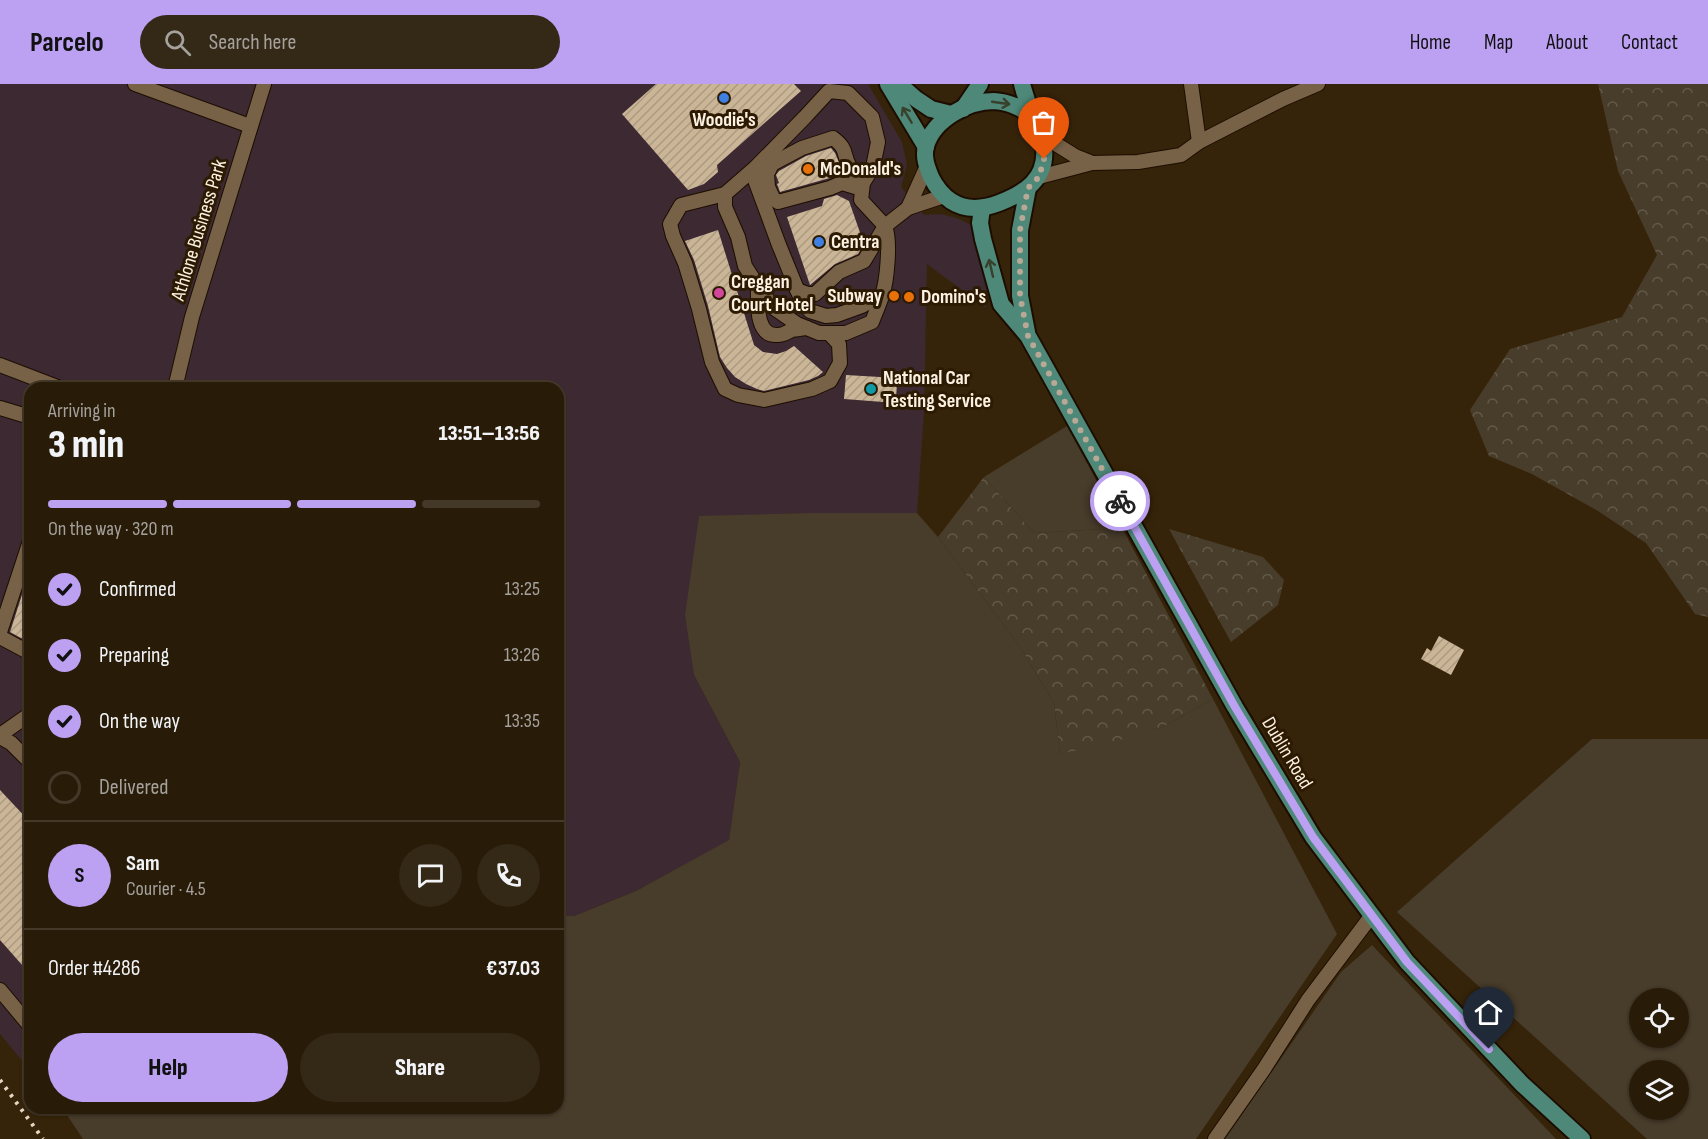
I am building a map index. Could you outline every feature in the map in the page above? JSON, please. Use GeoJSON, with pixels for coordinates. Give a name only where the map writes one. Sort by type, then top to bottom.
{"type":"FeatureCollection","features":[{"type":"Feature","properties":{"kind":"main road"},"geometry":{"type":"LineString","coordinates":[[888,84],[926,147]]}},
{"type":"Feature","properties":{"kind":"main road"},"geometry":{"type":"LineString","coordinates":[[899,84],[931,109],[957,112],[981,102],[996,101],[1016,106],[1035,120]]}},
{"type":"Feature","properties":{"kind":"main road"},"geometry":{"type":"LineString","coordinates":[[980,84],[957,112],[932,134],[926,147],[925,161],[935,185],[944,196],[963,207],[982,208],[1010,198],[1033,182],[1045,153],[1042,131],[1035,120],[1022,84]]}},
{"type":"Feature","properties":{"kind":"main road","name":"Dublin Road"},"geometry":{"type":"LineString","coordinates":[[1028,336],[1022,312],[1020,288],[1020,230],[1033,182]]}},
{"type":"Feature","properties":{"kind":"main road","name":"Dublin Road"},"geometry":{"type":"LineString","coordinates":[[982,208],[980,223],[983,239],[1001,304],[1028,336],[1235,707],[1313,837],[1407,962],[1514,1075],[1582,1139]]}},
{"type":"Feature","properties":{"kind":"street"},"geometry":{"type":"LineString","coordinates":[[135,84],[250,126]]}},
{"type":"Feature","properties":{"kind":"street","name":"Athlone Business Park"},"geometry":{"type":"LineString","coordinates":[[176,382],[192,317],[264,84]]}},
{"type":"Feature","properties":{"kind":"street"},"geometry":{"type":"LineString","coordinates":[[1191,84],[1199,142]]}},
{"type":"Feature","properties":{"kind":"street"},"geometry":{"type":"LineString","coordinates":[[1033,182],[1092,163],[1138,162],[1181,155],[1199,142],[1283,99],[1318,84]]}},
{"type":"Feature","properties":{"kind":"street"},"geometry":{"type":"LineString","coordinates":[[725,194],[725,207],[738,237],[745,266],[774,308],[797,324],[819,333],[828,333],[846,333],[872,322],[883,294],[888,259],[888,234],[885,226],[861,200],[862,186],[873,167],[878,142],[872,117],[848,93],[828,90],[756,167],[725,194],[681,206],[670,224],[699,309],[712,362],[725,389],[738,395],[764,400],[812,389],[830,381],[840,363],[839,344],[828,333]]}},
{"type":"Feature","properties":{"kind":"street"},"geometry":{"type":"LineString","coordinates":[[1043,136],[1075,156],[1092,163]]}},
{"type":"Feature","properties":{"kind":"street"},"geometry":{"type":"LineString","coordinates":[[833,138],[846,152],[849,165],[862,186],[842,183],[778,202],[772,198],[767,174],[772,164],[802,147],[833,138]]}},
{"type":"Feature","properties":{"kind":"street"},"geometry":{"type":"LineString","coordinates":[[908,208],[927,166]]}},
{"type":"Feature","properties":{"kind":"street"},"geometry":{"type":"LineString","coordinates":[[756,167],[758,188],[797,290],[810,311],[826,316],[837,315],[862,306],[883,294]]}},
{"type":"Feature","properties":{"kind":"street"},"geometry":{"type":"LineString","coordinates":[[797,290],[815,294],[839,272],[864,261],[885,226],[908,208],[944,196]]}},
{"type":"Feature","properties":{"kind":"street"},"geometry":{"type":"LineString","coordinates":[[758,287],[760,318],[763,328],[770,335],[781,336],[792,330],[807,328]]}},
{"type":"Feature","properties":{"kind":"street"},"geometry":{"type":"LineString","coordinates":[[0,365],[44,382]]}},
{"type":"Feature","properties":{"kind":"street"},"geometry":{"type":"LineString","coordinates":[[0,408],[24,415]]}},
{"type":"Feature","properties":{"kind":"street"},"geometry":{"type":"LineString","coordinates":[[0,632],[24,559]]}},
{"type":"Feature","properties":{"kind":"street"},"geometry":{"type":"LineString","coordinates":[[0,637],[24,650]]}},
{"type":"Feature","properties":{"kind":"street"},"geometry":{"type":"LineString","coordinates":[[24,718],[0,736],[24,751]]}},
{"type":"Feature","properties":{"kind":"street"},"geometry":{"type":"LineString","coordinates":[[1215,1139],[1308,1000],[1372,915]]}},
{"type":"Feature","properties":{"kind":"street"},"geometry":{"type":"LineString","coordinates":[[0,990],[24,1019]]}},
{"type":"Feature","properties":{"kind":"shaded area"},"geometry":{"type":"Polygon","coordinates":[[[0,84],[868,84],[902,142],[907,165],[901,187],[924,215],[941,214],[957,218],[975,227],[987,279],[986,308],[927,264],[924,412],[917,513],[809,513],[699,517],[694,675],[740,762],[729,841],[636,891],[574,916],[564,915],[564,382],[24,382],[24,1063],[0,1034],[0,84]]]}},
{"type":"Feature","properties":{"kind":"green space"},"geometry":{"type":"Polygon","coordinates":[[[1598,84],[1708,84],[1708,617],[1695,614],[1646,543],[1598,511],[1532,474],[1489,456],[1470,410],[1510,349],[1622,317],[1657,255],[1618,171],[1598,84]]]}},
{"type":"Feature","properties":{"kind":"green space"},"geometry":{"type":"Polygon","coordinates":[[[1067,426],[1122,528],[1034,533],[984,477],[1067,426]]]}},
{"type":"Feature","properties":{"kind":"green space"},"geometry":{"type":"Polygon","coordinates":[[[984,477],[1034,533],[1122,528],[1213,699],[1163,727],[1110,743],[1060,754],[1054,703],[1020,647],[938,537],[984,477]]]}},
{"type":"Feature","properties":{"kind":"green space"},"geometry":{"type":"Polygon","coordinates":[[[917,513],[938,537],[1020,647],[1054,703],[1060,754],[1163,727],[1213,699],[1337,934],[1196,1139],[83,1139],[66,1114],[564,1114],[564,915],[574,916],[636,891],[729,840],[740,762],[694,675],[685,615],[699,516],[917,513]]]}},
{"type":"Feature","properties":{"kind":"green space"},"geometry":{"type":"Polygon","coordinates":[[[1169,529],[1263,557],[1284,580],[1278,605],[1231,642],[1169,529]]]}},
{"type":"Feature","properties":{"kind":"green space"},"geometry":{"type":"Polygon","coordinates":[[[1592,739],[1708,739],[1708,1139],[1647,1139],[1397,912],[1592,739]]]}},
{"type":"Feature","properties":{"kind":"green space"},"geometry":{"type":"Polygon","coordinates":[[[1372,945],[1556,1139],[1225,1139],[1341,972],[1372,945]]]}},
{"type":"Feature","properties":{"kind":"building"},"geometry":{"type":"Polygon","coordinates":[[[656,84],[794,84],[801,91],[717,165],[718,172],[704,184],[688,190],[622,114],[656,84]]]}},
{"type":"Feature","properties":{"kind":"building","name":"McDonald's"},"geometry":{"type":"Polygon","coordinates":[[[831,148],[844,174],[780,192],[776,175],[779,171],[806,156],[831,148]]]}},
{"type":"Feature","properties":{"kind":"building"},"geometry":{"type":"Polygon","coordinates":[[[837,195],[849,201],[864,244],[858,254],[835,264],[810,285],[787,217],[822,206],[824,199],[837,195]]]}},
{"type":"Feature","properties":{"kind":"building","name":"Creggan Court Hotel"},"geometry":{"type":"Polygon","coordinates":[[[718,230],[754,345],[763,352],[777,354],[794,346],[823,372],[818,376],[764,391],[746,384],[727,368],[720,357],[708,306],[694,260],[685,241],[718,230]]]}},
{"type":"Feature","properties":{"kind":"building","name":"National Car Testing Service"},"geometry":{"type":"Polygon","coordinates":[[[846,375],[897,378],[896,403],[844,399],[846,375]]]}},
{"type":"Feature","properties":{"kind":"building"},"geometry":{"type":"Polygon","coordinates":[[[24,588],[24,640],[10,632],[24,588]]]}},
{"type":"Feature","properties":{"kind":"building"},"geometry":{"type":"Polygon","coordinates":[[[1439,636],[1464,650],[1451,675],[1421,659],[1427,648],[1431,651],[1439,636]]]}},
{"type":"Feature","properties":{"kind":"building"},"geometry":{"type":"Polygon","coordinates":[[[0,790],[24,816],[24,967],[0,940],[0,790]]]}},
{"type":"Feature","properties":{"kind":"railway"},"geometry":{"type":"LineString","coordinates":[[0,1080],[24,1113]]}},
{"type":"Feature","properties":{"kind":"railway"},"geometry":{"type":"LineString","coordinates":[[25,1114],[43,1139]]}},
{"type":"Feature","properties":{"kind":"way so far"},"geometry":{"type":"LineString","coordinates":[[1044,159],[1039,177],[1028,188],[1022,216],[1020,230],[1022,312],[1028,336],[1120,501]]}},
{"type":"Feature","properties":{"kind":"place","name":"Woodie's"},"geometry":{"type":"Point","coordinates":[724,98]}},
{"type":"Feature","properties":{"kind":"place","name":"McDonald's"},"geometry":{"type":"Point","coordinates":[808,169]}},
{"type":"Feature","properties":{"kind":"place","name":"Centra"},"geometry":{"type":"Point","coordinates":[819,242]}},
{"type":"Feature","properties":{"kind":"place","name":"Creggan Court Hotel"},"geometry":{"type":"Point","coordinates":[719,293]}},
{"type":"Feature","properties":{"kind":"place","name":"Subway"},"geometry":{"type":"Point","coordinates":[894,296]}},
{"type":"Feature","properties":{"kind":"place","name":"Domino's"},"geometry":{"type":"Point","coordinates":[909,297]}},
{"type":"Feature","properties":{"kind":"place","name":"National Car Testing Service"},"geometry":{"type":"Point","coordinates":[871,389]}},
{"type":"Feature","properties":{"kind":"route"},"geometry":{"type":"LineString","coordinates":[[1120,501],[1235,707],[1313,837],[1407,962],[1489,1049]]}}]}
